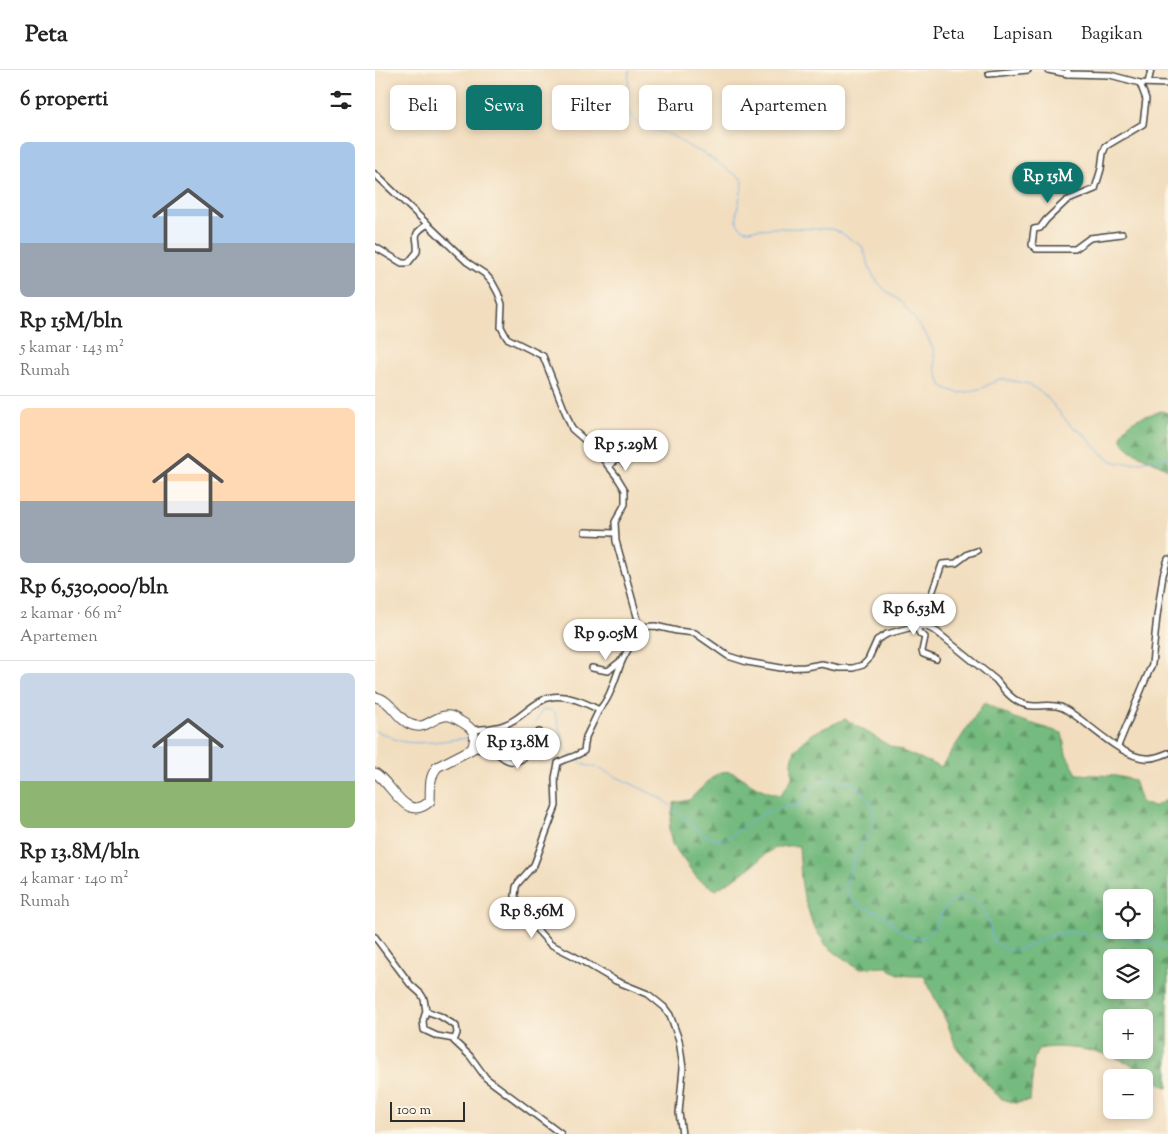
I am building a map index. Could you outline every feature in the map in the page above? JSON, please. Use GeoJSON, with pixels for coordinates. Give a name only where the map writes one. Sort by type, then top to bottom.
{"type":"FeatureCollection","features":[{"type":"Feature","properties":{"kind":"main road"},"geometry":{"type":"LineString","coordinates":[[375,697],[381,698],[403,720],[411,724],[427,725],[439,718],[450,716],[466,724],[472,730],[475,739],[472,749],[437,767],[430,779],[430,801],[419,808],[405,805],[388,784],[375,774]]}},
{"type":"Feature","properties":{"kind":"street"},"geometry":{"type":"LineString","coordinates":[[989,74],[1028,70]]}},
{"type":"Feature","properties":{"kind":"street"},"geometry":{"type":"LineString","coordinates":[[1047,70],[1110,75],[1148,84],[1168,84]]}},
{"type":"Feature","properties":{"kind":"street"},"geometry":{"type":"LineString","coordinates":[[1148,84],[1151,70]]}},
{"type":"Feature","properties":{"kind":"street"},"geometry":{"type":"LineString","coordinates":[[1121,234],[1090,238],[1075,249],[1036,249],[1033,246],[1034,229],[1040,228],[1050,215],[1066,201],[1095,189],[1106,146],[1143,124],[1146,99],[1140,83]]}},
{"type":"Feature","properties":{"kind":"street"},"geometry":{"type":"LineString","coordinates":[[375,174],[467,262],[493,282],[499,293],[501,327],[505,335],[507,338],[543,356],[572,429],[595,450],[617,476],[625,490],[626,496],[623,510],[615,522],[615,533],[618,554],[640,627],[623,660],[609,695],[599,710],[586,737],[584,751],[577,756],[558,763],[555,778],[556,806],[534,865],[518,883],[515,899],[529,921],[550,944],[617,981],[648,994],[664,1007],[670,1015],[679,1040],[683,1060],[684,1074],[679,1113],[682,1134]]}},
{"type":"Feature","properties":{"kind":"street"},"geometry":{"type":"LineString","coordinates":[[375,247],[402,263],[408,263],[417,252],[415,238],[418,231],[428,224]]}},
{"type":"Feature","properties":{"kind":"street"},"geometry":{"type":"LineString","coordinates":[[608,466],[617,459],[625,464]]}},
{"type":"Feature","properties":{"kind":"street"},"geometry":{"type":"LineString","coordinates":[[585,532],[615,533]]}},
{"type":"Feature","properties":{"kind":"street"},"geometry":{"type":"LineString","coordinates":[[927,627],[928,605],[941,565],[943,563],[956,563],[968,554],[977,551]]}},
{"type":"Feature","properties":{"kind":"street"},"geometry":{"type":"LineString","coordinates":[[1117,746],[1151,669],[1163,575],[1168,560]]}},
{"type":"Feature","properties":{"kind":"street"},"geometry":{"type":"LineString","coordinates":[[640,627],[655,626],[677,632],[695,632],[729,656],[747,662],[781,668],[823,664],[853,668],[868,660],[881,636],[916,626],[927,627],[937,632],[996,680],[1003,690],[1019,702],[1035,706],[1045,705],[1063,708],[1133,755],[1145,758],[1168,753]]}},
{"type":"Feature","properties":{"kind":"street"},"geometry":{"type":"LineString","coordinates":[[916,626],[920,634],[925,637],[923,654],[936,659]]}},
{"type":"Feature","properties":{"kind":"street"},"geometry":{"type":"LineString","coordinates":[[592,668],[608,671],[623,660]]}},
{"type":"Feature","properties":{"kind":"street"},"geometry":{"type":"LineString","coordinates":[[472,730],[495,728],[513,721],[538,703],[557,696],[599,710]]}},
{"type":"Feature","properties":{"kind":"street"},"geometry":{"type":"LineString","coordinates":[[472,749],[492,752],[508,760],[515,761],[525,757],[533,748],[539,732]]}},
{"type":"Feature","properties":{"kind":"street"},"geometry":{"type":"LineString","coordinates":[[375,936],[410,984],[424,999],[426,1011],[423,1021],[424,1030],[437,1036],[454,1039],[471,1056],[485,1078],[561,1134]]}},
{"type":"Feature","properties":{"kind":"street"},"geometry":{"type":"LineString","coordinates":[[426,1011],[440,1016],[456,1026],[457,1033],[454,1039]]}},
{"type":"Feature","properties":{"kind":"green space"},"geometry":{"type":"Polygon","coordinates":[[[1161,411],[1168,413],[1168,469],[1132,451],[1125,445],[1121,437],[1127,426],[1132,422],[1161,411]]]}},
{"type":"Feature","properties":{"kind":"green space"},"geometry":{"type":"Polygon","coordinates":[[[984,703],[1014,718],[1062,733],[1066,754],[1077,774],[1116,776],[1134,780],[1141,802],[1153,807],[1168,799],[1168,1088],[1153,1079],[1153,1069],[1137,1069],[1120,1059],[1153,1059],[1153,1009],[1103,1009],[1103,1054],[1056,1047],[1038,1049],[1034,1059],[1030,1101],[1015,1103],[1002,1099],[956,1047],[948,1025],[924,976],[900,974],[887,967],[859,968],[826,945],[813,925],[804,897],[799,846],[774,849],[742,874],[716,890],[697,878],[672,844],[669,830],[674,803],[689,800],[716,774],[732,772],[761,789],[781,795],[792,778],[792,760],[795,750],[811,734],[845,719],[890,746],[941,767],[984,703]]]}},
{"type":"Feature","properties":{"kind":"waterway"},"geometry":{"type":"LineString","coordinates":[[629,70],[627,106],[630,115],[636,122],[644,127],[671,135],[693,149],[702,152],[743,180],[737,210],[739,226],[745,230],[774,228],[832,229],[862,246],[873,276],[884,289],[901,302],[928,338],[934,351],[935,366],[941,385],[945,388],[958,393],[968,392],[982,388],[999,379],[1028,384],[1045,395],[1070,425],[1084,434],[1110,460],[1119,463],[1133,463],[1168,457]]}},
{"type":"Feature","properties":{"kind":"waterway"},"geometry":{"type":"LineString","coordinates":[[479,738],[487,738],[496,746],[504,749],[511,748],[518,745],[530,732],[542,710],[552,710],[555,713],[566,751],[572,756]]}},
{"type":"Feature","properties":{"kind":"waterway"},"geometry":{"type":"LineString","coordinates":[[375,731],[407,742],[425,743],[470,738]]}},
{"type":"Feature","properties":{"kind":"waterway"},"geometry":{"type":"LineString","coordinates":[[575,758],[585,765],[598,768],[663,799],[703,834],[716,840],[726,840],[766,812],[800,804],[813,789],[826,779],[835,779],[854,784],[863,791],[871,803],[874,821],[871,830],[856,854],[845,887],[848,894],[857,903],[886,916],[899,930],[912,937],[920,938],[929,933],[950,903],[957,899],[968,897],[984,913],[990,925],[994,942],[1007,949],[1016,950],[1057,934],[1075,932],[1140,939],[1168,950]]}}]}
